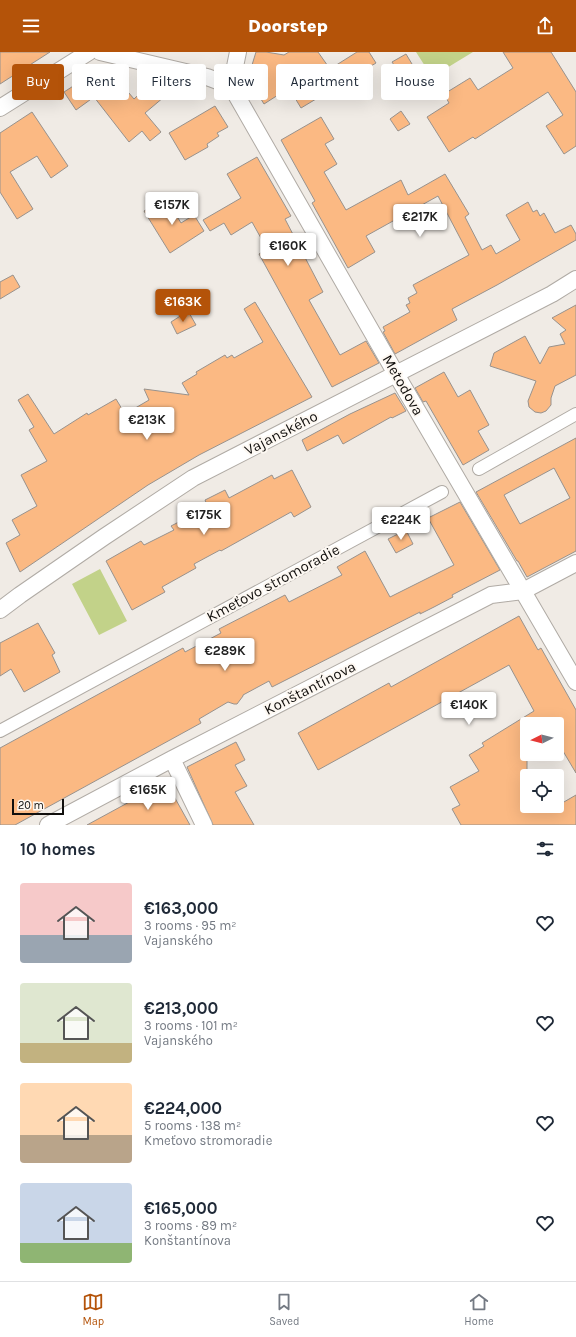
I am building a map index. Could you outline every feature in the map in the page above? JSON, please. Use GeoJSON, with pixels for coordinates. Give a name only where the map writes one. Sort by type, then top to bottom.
{"type":"FeatureCollection","features":[{"type":"Feature","properties":{"kind":"street"},"geometry":{"type":"LineString","coordinates":[[0,108],[89,52]]}},
{"type":"Feature","properties":{"kind":"street"},"geometry":{"type":"LineString","coordinates":[[100,52],[214,80]]}},
{"type":"Feature","properties":{"kind":"street"},"geometry":{"type":"LineString","coordinates":[[236,64],[238,52]]}},
{"type":"Feature","properties":{"kind":"street","name":"Metodova"},"geometry":{"type":"LineString","coordinates":[[239,100],[396,374],[576,682]]}},
{"type":"Feature","properties":{"kind":"street","name":"Vajanského"},"geometry":{"type":"LineString","coordinates":[[0,610],[104,537],[193,478],[552,294],[576,279]]}},
{"type":"Feature","properties":{"kind":"street"},"geometry":{"type":"LineString","coordinates":[[479,469],[576,414]]}},
{"type":"Feature","properties":{"kind":"street","name":"Kmeťovo stromoradie"},"geometry":{"type":"LineString","coordinates":[[0,731],[442,492]]}},
{"type":"Feature","properties":{"kind":"street","name":"Konštantínova"},"geometry":{"type":"LineString","coordinates":[[48,825],[172,759],[491,595],[523,591],[576,563]]}},
{"type":"Feature","properties":{"kind":"street"},"geometry":{"type":"LineString","coordinates":[[172,759],[204,825]]}},
{"type":"Feature","properties":{"kind":"green space"},"geometry":{"type":"Polygon","coordinates":[[[416,52],[473,52],[449,67],[449,64],[424,64],[416,52]]]}},
{"type":"Feature","properties":{"kind":"green space"},"geometry":{"type":"Polygon","coordinates":[[[100,569],[127,621],[99,635],[72,584],[100,569]]]}},
{"type":"Feature","properties":{"kind":"building"},"geometry":{"type":"Polygon","coordinates":[[[0,52],[50,52],[31,64],[12,64],[12,76],[0,84],[0,52]]]}},
{"type":"Feature","properties":{"kind":"building"},"geometry":{"type":"Polygon","coordinates":[[[256,52],[284,55],[289,52],[318,52],[326,64],[276,64],[276,96],[264,104],[262,100],[268,100],[268,64],[252,64],[256,52]]]}},
{"type":"Feature","properties":{"kind":"building"},"geometry":{"type":"Polygon","coordinates":[[[357,52],[369,52],[376,63],[373,65],[338,64],[357,52]]]}},
{"type":"Feature","properties":{"kind":"building"},"geometry":{"type":"Polygon","coordinates":[[[503,52],[551,52],[576,92],[576,146],[564,154],[546,126],[563,115],[548,92],[475,139],[473,137],[449,152],[427,117],[449,103],[447,100],[449,100],[449,91],[470,78],[478,90],[513,68],[503,52]]]}},
{"type":"Feature","properties":{"kind":"building"},"geometry":{"type":"Polygon","coordinates":[[[406,54],[412,64],[393,64],[392,62],[406,54]]]}},
{"type":"Feature","properties":{"kind":"building"},"geometry":{"type":"Polygon","coordinates":[[[72,87],[72,100],[90,100],[76,110],[64,92],[72,87]]]}},
{"type":"Feature","properties":{"kind":"building"},"geometry":{"type":"Polygon","coordinates":[[[129,93],[134,99],[137,96],[137,100],[160,100],[145,113],[161,132],[150,141],[142,131],[129,142],[96,100],[129,100],[129,93]]]}},
{"type":"Feature","properties":{"kind":"building"},"geometry":{"type":"Polygon","coordinates":[[[296,100],[314,100],[301,108],[296,100]]]}},
{"type":"Feature","properties":{"kind":"building"},"geometry":{"type":"Polygon","coordinates":[[[215,106],[228,127],[217,133],[219,136],[207,144],[208,147],[185,160],[169,133],[215,106]]]}},
{"type":"Feature","properties":{"kind":"building"},"geometry":{"type":"Polygon","coordinates":[[[401,111],[410,124],[398,131],[390,119],[401,111]]]}},
{"type":"Feature","properties":{"kind":"building"},"geometry":{"type":"Polygon","coordinates":[[[32,112],[68,166],[51,178],[37,156],[10,172],[33,209],[17,219],[0,192],[0,133],[32,112]]]}},
{"type":"Feature","properties":{"kind":"building"},"geometry":{"type":"Polygon","coordinates":[[[321,117],[334,139],[325,144],[337,164],[324,172],[346,210],[401,180],[408,195],[445,174],[469,214],[465,217],[482,250],[491,245],[496,254],[520,240],[506,215],[528,202],[533,212],[537,210],[540,216],[544,213],[555,233],[571,225],[576,234],[576,240],[452,309],[457,320],[395,354],[383,332],[385,331],[383,327],[410,312],[406,305],[410,303],[408,298],[417,293],[413,285],[469,255],[438,196],[366,236],[375,252],[348,268],[312,203],[315,201],[281,140],[321,117]]]}},
{"type":"Feature","properties":{"kind":"building"},"geometry":{"type":"Polygon","coordinates":[[[257,157],[291,216],[285,219],[323,292],[309,300],[340,355],[366,341],[379,363],[332,387],[259,254],[267,249],[252,222],[231,235],[224,223],[210,231],[203,220],[241,198],[227,174],[257,157]]]}},
{"type":"Feature","properties":{"kind":"building"},"geometry":{"type":"Polygon","coordinates":[[[166,198],[181,223],[194,215],[204,231],[170,253],[144,211],[166,198]]]}},
{"type":"Feature","properties":{"kind":"building"},"geometry":{"type":"Polygon","coordinates":[[[13,275],[20,287],[0,299],[0,282],[13,275]]]}},
{"type":"Feature","properties":{"kind":"building"},"geometry":{"type":"Polygon","coordinates":[[[255,302],[312,397],[199,455],[148,485],[20,572],[6,543],[20,535],[12,520],[37,506],[21,475],[47,461],[29,430],[34,427],[18,400],[28,394],[54,434],[87,413],[88,415],[116,399],[125,414],[149,400],[144,389],[189,395],[182,383],[197,374],[196,372],[225,355],[227,358],[232,355],[234,358],[263,342],[244,309],[255,302]]]}},
{"type":"Feature","properties":{"kind":"building"},"geometry":{"type":"Polygon","coordinates":[[[576,305],[576,375],[555,386],[551,398],[551,405],[546,411],[541,413],[535,412],[529,407],[528,401],[536,381],[490,366],[494,353],[525,336],[540,364],[549,347],[565,344],[560,334],[566,330],[552,318],[576,305]]]}},
{"type":"Feature","properties":{"kind":"building"},"geometry":{"type":"Polygon","coordinates":[[[188,311],[196,325],[177,334],[171,322],[188,311]]]}},
{"type":"Feature","properties":{"kind":"building"},"geometry":{"type":"Polygon","coordinates":[[[444,372],[458,397],[470,390],[489,425],[478,431],[489,450],[463,465],[426,401],[423,402],[415,388],[444,372]]]}},
{"type":"Feature","properties":{"kind":"building"},"geometry":{"type":"Polygon","coordinates":[[[395,393],[406,411],[392,418],[391,417],[343,444],[338,435],[307,451],[302,440],[350,414],[395,393]]]}},
{"type":"Feature","properties":{"kind":"building"},"geometry":{"type":"Polygon","coordinates":[[[576,438],[576,551],[527,577],[476,492],[576,438]],[[554,468],[504,495],[520,524],[570,498],[554,468]]]}},
{"type":"Feature","properties":{"kind":"building"},"geometry":{"type":"Polygon","coordinates":[[[292,470],[311,507],[294,517],[291,512],[221,551],[220,550],[194,564],[196,568],[162,587],[165,592],[132,610],[106,561],[141,541],[144,545],[174,530],[171,526],[208,507],[205,500],[225,490],[229,498],[272,475],[274,479],[292,470]]]}},
{"type":"Feature","properties":{"kind":"building"},"geometry":{"type":"Polygon","coordinates":[[[460,502],[500,570],[452,595],[453,597],[434,607],[420,614],[420,612],[272,687],[269,681],[243,695],[237,704],[228,702],[199,719],[201,723],[15,825],[0,825],[0,748],[183,648],[185,652],[221,633],[219,629],[285,595],[289,602],[342,575],[337,567],[365,551],[390,597],[454,565],[428,518],[460,502]]]}},
{"type":"Feature","properties":{"kind":"building"},"geometry":{"type":"Polygon","coordinates":[[[406,530],[413,544],[396,553],[388,539],[406,530]]]}},
{"type":"Feature","properties":{"kind":"building"},"geometry":{"type":"Polygon","coordinates":[[[519,616],[538,650],[541,648],[576,710],[576,773],[564,753],[564,717],[524,717],[534,711],[509,665],[318,770],[298,733],[389,683],[391,687],[519,616]]]}},
{"type":"Feature","properties":{"kind":"building"},"geometry":{"type":"Polygon","coordinates":[[[38,623],[55,653],[52,655],[60,672],[24,692],[11,669],[0,676],[0,643],[38,623]]]}},
{"type":"Feature","properties":{"kind":"building"},"geometry":{"type":"Polygon","coordinates":[[[520,720],[520,761],[527,761],[527,769],[520,769],[520,813],[564,813],[564,802],[576,795],[576,825],[461,825],[452,809],[460,805],[450,787],[479,771],[469,755],[484,746],[482,743],[520,720]]]}},
{"type":"Feature","properties":{"kind":"building"},"geometry":{"type":"Polygon","coordinates":[[[236,742],[245,760],[235,765],[247,786],[235,792],[254,825],[213,825],[187,767],[236,742]]]}},
{"type":"Feature","properties":{"kind":"building"},"geometry":{"type":"Polygon","coordinates":[[[166,782],[190,825],[87,825],[166,782]]]}}]}
